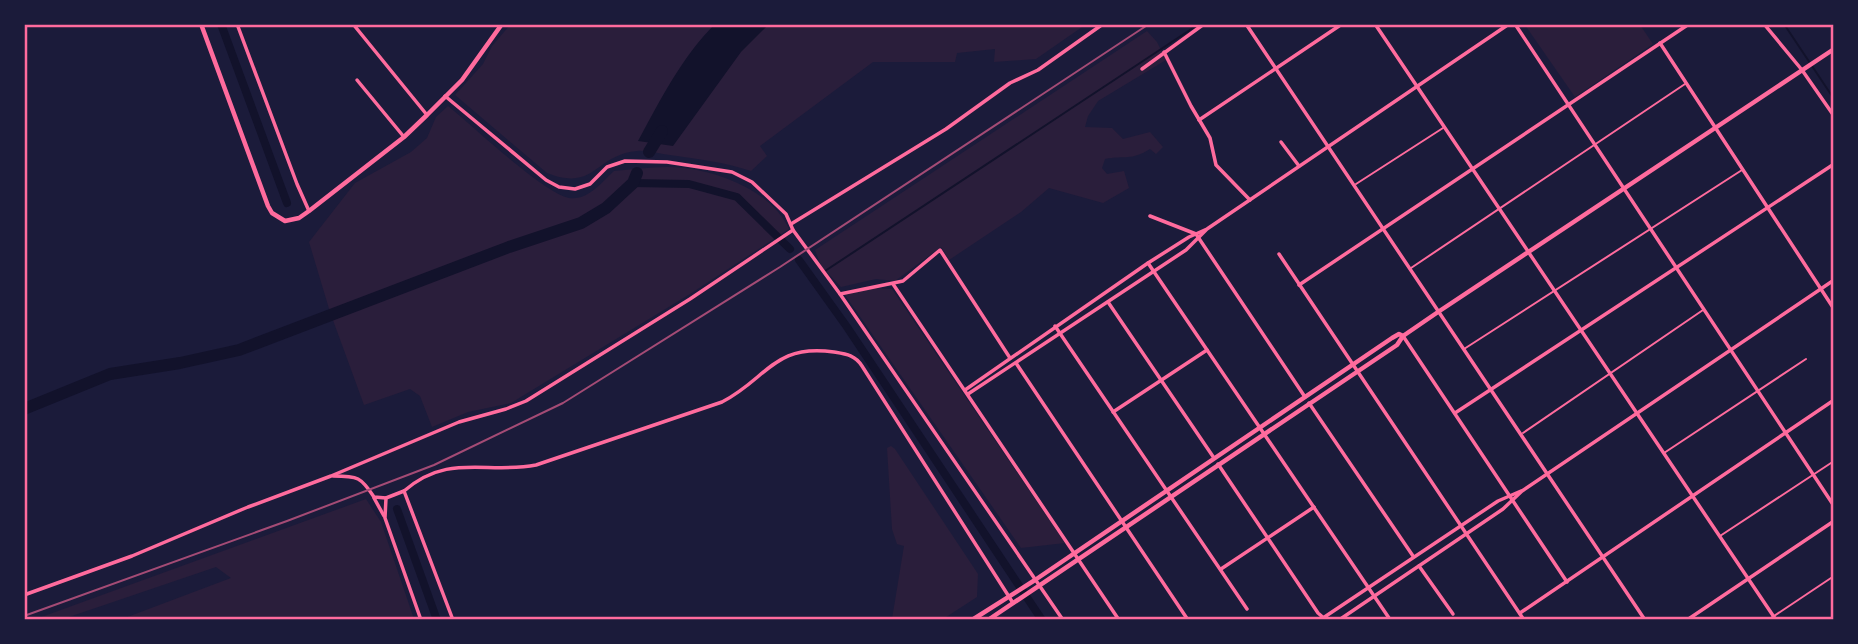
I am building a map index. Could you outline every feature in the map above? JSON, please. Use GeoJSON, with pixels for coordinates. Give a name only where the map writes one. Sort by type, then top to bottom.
{"type":"FeatureCollection","features":[{"type":"Feature","properties":{"kind":"street"},"geometry":{"type":"LineString","coordinates":[[201,24],[268,206],[272,213],[285,221],[299,218],[309,211],[404,137],[462,80],[502,24]]}},
{"type":"Feature","properties":{"kind":"street"},"geometry":{"type":"LineString","coordinates":[[237,24],[309,211]]}},
{"type":"Feature","properties":{"kind":"street"},"geometry":{"type":"LineString","coordinates":[[353,24],[427,115]]}},
{"type":"Feature","properties":{"kind":"street"},"geometry":{"type":"LineString","coordinates":[[790,224],[946,129],[1010,83],[1038,70],[1094,32],[1101,24]]}},
{"type":"Feature","properties":{"kind":"street"},"geometry":{"type":"LineString","coordinates":[[1142,69],[1204,24]]}},
{"type":"Feature","properties":{"kind":"street"},"geometry":{"type":"LineString","coordinates":[[1246,24],[1645,620]]}},
{"type":"Feature","properties":{"kind":"street"},"geometry":{"type":"LineString","coordinates":[[1199,120],[1342,24]]}},
{"type":"Feature","properties":{"kind":"street"},"geometry":{"type":"LineString","coordinates":[[1375,24],[1774,618]]}},
{"type":"Feature","properties":{"kind":"street"},"geometry":{"type":"LineString","coordinates":[[968,394],[1154,271],[1207,229],[1509,24]]}},
{"type":"Feature","properties":{"kind":"street"},"geometry":{"type":"LineString","coordinates":[[1515,24],[1833,506]]}},
{"type":"Feature","properties":{"kind":"street"},"geometry":{"type":"LineString","coordinates":[[1299,285],[1689,24]]}},
{"type":"Feature","properties":{"kind":"street"},"geometry":{"type":"LineString","coordinates":[[1764,24],[1804,68],[1833,117]]}},
{"type":"Feature","properties":{"kind":"street"},"geometry":{"type":"LineString","coordinates":[[1660,43],[1833,309]]}},
{"type":"Feature","properties":{"kind":"street"},"geometry":{"type":"LineString","coordinates":[[972,620],[1218,464],[1397,345],[1403,336],[1438,312],[1833,49]]}},
{"type":"Feature","properties":{"kind":"street"},"geometry":{"type":"LineString","coordinates":[[1164,52],[1210,138],[1216,165],[1250,200]]}},
{"type":"Feature","properties":{"kind":"street"},"geometry":{"type":"LineString","coordinates":[[357,80],[404,137]]}},
{"type":"Feature","properties":{"kind":"street"},"geometry":{"type":"LineString","coordinates":[[445,96],[546,180],[559,187],[575,189],[590,184],[607,167],[625,160],[705,166],[732,172],[752,182],[786,214],[793,230],[840,294],[1037,587],[1063,620]]}},
{"type":"Feature","properties":{"kind":"street"},"geometry":{"type":"LineString","coordinates":[[1281,142],[1300,166]]}},
{"type":"Feature","properties":{"kind":"street"},"geometry":{"type":"LineString","coordinates":[[1455,414],[1833,164]]}},
{"type":"Feature","properties":{"kind":"street"},"geometry":{"type":"LineString","coordinates":[[1150,216],[1198,236],[1305,397]]}},
{"type":"Feature","properties":{"kind":"street"},"geometry":{"type":"LineString","coordinates":[[24,595],[121,561],[459,422],[506,410],[526,401],[690,299],[793,230]]}},
{"type":"Feature","properties":{"kind":"street"},"geometry":{"type":"LineString","coordinates":[[965,390],[1149,262],[1198,236]]}},
{"type":"Feature","properties":{"kind":"street"},"geometry":{"type":"LineString","coordinates":[[840,294],[893,284],[911,276],[940,250],[1010,358]]}},
{"type":"Feature","properties":{"kind":"street"},"geometry":{"type":"LineString","coordinates":[[1279,254],[1524,620]]}},
{"type":"Feature","properties":{"kind":"street"},"geometry":{"type":"LineString","coordinates":[[1149,262],[1389,618]]}},
{"type":"Feature","properties":{"kind":"street"},"geometry":{"type":"LineString","coordinates":[[1339,620],[1467,533],[1522,491],[1833,280]]}},
{"type":"Feature","properties":{"kind":"street"},"geometry":{"type":"LineString","coordinates":[[893,284],[1119,620]]}},
{"type":"Feature","properties":{"kind":"street"},"geometry":{"type":"LineString","coordinates":[[1108,302],[1214,458]]}},
{"type":"Feature","properties":{"kind":"street"},"geometry":{"type":"LineString","coordinates":[[1055,326],[1247,609]]}},
{"type":"Feature","properties":{"kind":"street"},"geometry":{"type":"LineString","coordinates":[[1169,493],[1214,458],[1353,364],[1396,336],[1403,336]]}},
{"type":"Feature","properties":{"kind":"street"},"geometry":{"type":"LineString","coordinates":[[1403,336],[1567,582]]}},
{"type":"Feature","properties":{"kind":"street"},"geometry":{"type":"LineString","coordinates":[[374,497],[386,498],[404,491],[417,481],[454,468],[478,465],[514,468],[536,465],[722,402],[741,391],[779,359],[793,353],[810,349],[843,353],[852,356],[862,366],[1016,601]]}},
{"type":"Feature","properties":{"kind":"street"},"geometry":{"type":"LineString","coordinates":[[1114,412],[1207,350]]}},
{"type":"Feature","properties":{"kind":"street"},"geometry":{"type":"LineString","coordinates":[[1016,363],[1188,620]]}},
{"type":"Feature","properties":{"kind":"street"},"geometry":{"type":"LineString","coordinates":[[1520,613],[1833,400]]}},
{"type":"Feature","properties":{"kind":"street"},"geometry":{"type":"LineString","coordinates":[[1309,403],[1413,556]]}},
{"type":"Feature","properties":{"kind":"street"},"geometry":{"type":"LineString","coordinates":[[1218,464],[1324,619],[1413,556],[1509,495],[1522,491]]}},
{"type":"Feature","properties":{"kind":"street"},"geometry":{"type":"LineString","coordinates":[[331,476],[359,478],[374,497],[385,518],[421,620]]}},
{"type":"Feature","properties":{"kind":"street"},"geometry":{"type":"LineString","coordinates":[[404,491],[453,620]]}},
{"type":"Feature","properties":{"kind":"street"},"geometry":{"type":"LineString","coordinates":[[385,518],[386,498]]}},
{"type":"Feature","properties":{"kind":"street"},"geometry":{"type":"LineString","coordinates":[[1221,569],[1314,507]]}},
{"type":"Feature","properties":{"kind":"street"},"geometry":{"type":"LineString","coordinates":[[1687,620],[1833,521]]}},
{"type":"Feature","properties":{"kind":"street"},"geometry":{"type":"LineString","coordinates":[[988,620],[1037,587],[1076,555]]}},
{"type":"Feature","properties":{"kind":"street"},"geometry":{"type":"LineString","coordinates":[[1419,566],[1453,614]]}},
{"type":"Feature","properties":{"kind":"lane"},"geometry":{"type":"LineString","coordinates":[[1410,269],[1686,83]]}},
{"type":"Feature","properties":{"kind":"lane"},"geometry":{"type":"LineString","coordinates":[[1354,186],[1444,128]]}},
{"type":"Feature","properties":{"kind":"lane"},"geometry":{"type":"LineString","coordinates":[[1464,349],[1742,169]]}},
{"type":"Feature","properties":{"kind":"lane"},"geometry":{"type":"LineString","coordinates":[[1521,434],[1704,310]]}},
{"type":"Feature","properties":{"kind":"lane"},"geometry":{"type":"LineString","coordinates":[[1663,454],[1806,359]]}},
{"type":"Feature","properties":{"kind":"lane"},"geometry":{"type":"LineString","coordinates":[[1719,536],[1833,461]]}},
{"type":"Feature","properties":{"kind":"lane"},"geometry":{"type":"LineString","coordinates":[[1768,620],[1833,576]]}},
{"type":"Feature","properties":{"kind":"shaded area"},"geometry":{"type":"Polygon","coordinates":[[[715,24],[768,25],[741,52],[673,146],[638,141],[682,65],[715,24]]]}},
{"type":"Feature","properties":{"kind":"shaded area"},"geometry":{"type":"Polygon","coordinates":[[[510,25],[1085,25],[1036,59],[994,62],[995,49],[957,53],[955,62],[873,62],[760,146],[767,156],[751,171],[711,161],[637,151],[612,159],[586,175],[563,178],[547,173],[455,95],[483,64],[492,46],[510,25]]]}},
{"type":"Feature","properties":{"kind":"shaded area"},"geometry":{"type":"Polygon","coordinates":[[[1525,25],[1640,25],[1653,44],[1575,97],[1525,25]]]}},
{"type":"Feature","properties":{"kind":"shaded area"},"geometry":{"type":"Polygon","coordinates":[[[1147,31],[1157,42],[1166,60],[1098,101],[1088,116],[1085,127],[1112,128],[1123,139],[1150,132],[1163,147],[1156,154],[1150,149],[1133,156],[1105,159],[1102,168],[1107,174],[1124,171],[1129,188],[1103,203],[1049,188],[1021,212],[949,260],[941,247],[895,281],[876,279],[841,287],[821,266],[815,250],[1147,31]]]}},
{"type":"Feature","properties":{"kind":"shaded area"},"geometry":{"type":"Polygon","coordinates":[[[448,106],[525,172],[569,198],[588,194],[614,171],[658,167],[685,168],[714,174],[744,186],[771,205],[789,229],[690,294],[511,403],[468,412],[432,427],[420,396],[410,389],[364,405],[330,312],[309,242],[355,183],[411,152],[427,138],[436,117],[448,106]]]}},
{"type":"Feature","properties":{"kind":"shaded area"},"geometry":{"type":"Polygon","coordinates":[[[874,288],[892,289],[1065,543],[1021,548],[845,295],[874,288]]]}},
{"type":"Feature","properties":{"kind":"shaded area"},"geometry":{"type":"Polygon","coordinates":[[[891,446],[978,574],[977,597],[943,619],[892,619],[904,546],[897,544],[892,529],[887,448],[891,446]]]}},
{"type":"Feature","properties":{"kind":"shaded area"},"geometry":{"type":"Polygon","coordinates":[[[366,499],[381,522],[414,619],[122,619],[231,578],[216,567],[63,619],[36,619],[366,499]]]}},
{"type":"Feature","properties":{"kind":"waterway"},"geometry":{"type":"LineString","coordinates":[[221,24],[287,203]]}},
{"type":"Feature","properties":{"kind":"waterway"},"geometry":{"type":"LineString","coordinates":[[825,271],[1199,24]]}},
{"type":"Feature","properties":{"kind":"waterway"},"geometry":{"type":"LineString","coordinates":[[1784,24],[1834,99]]}},
{"type":"Feature","properties":{"kind":"waterway"},"geometry":{"type":"LineString","coordinates":[[649,152],[662,131]]}},
{"type":"Feature","properties":{"kind":"waterway"},"geometry":{"type":"LineString","coordinates":[[24,409],[110,374],[239,350],[509,247],[581,223],[606,208],[633,183],[637,173]]}},
{"type":"Feature","properties":{"kind":"waterway"},"geometry":{"type":"LineString","coordinates":[[633,183],[689,184],[737,197],[790,249]]}},
{"type":"Feature","properties":{"kind":"waterway"},"geometry":{"type":"LineString","coordinates":[[799,260],[847,327],[1042,620]]}},
{"type":"Feature","properties":{"kind":"waterway"},"geometry":{"type":"LineString","coordinates":[[397,509],[437,620]]}},
{"type":"Feature","properties":{"kind":"railway"},"geometry":{"type":"LineString","coordinates":[[24,616],[434,465],[563,403],[780,267],[1149,24]]}}]}
